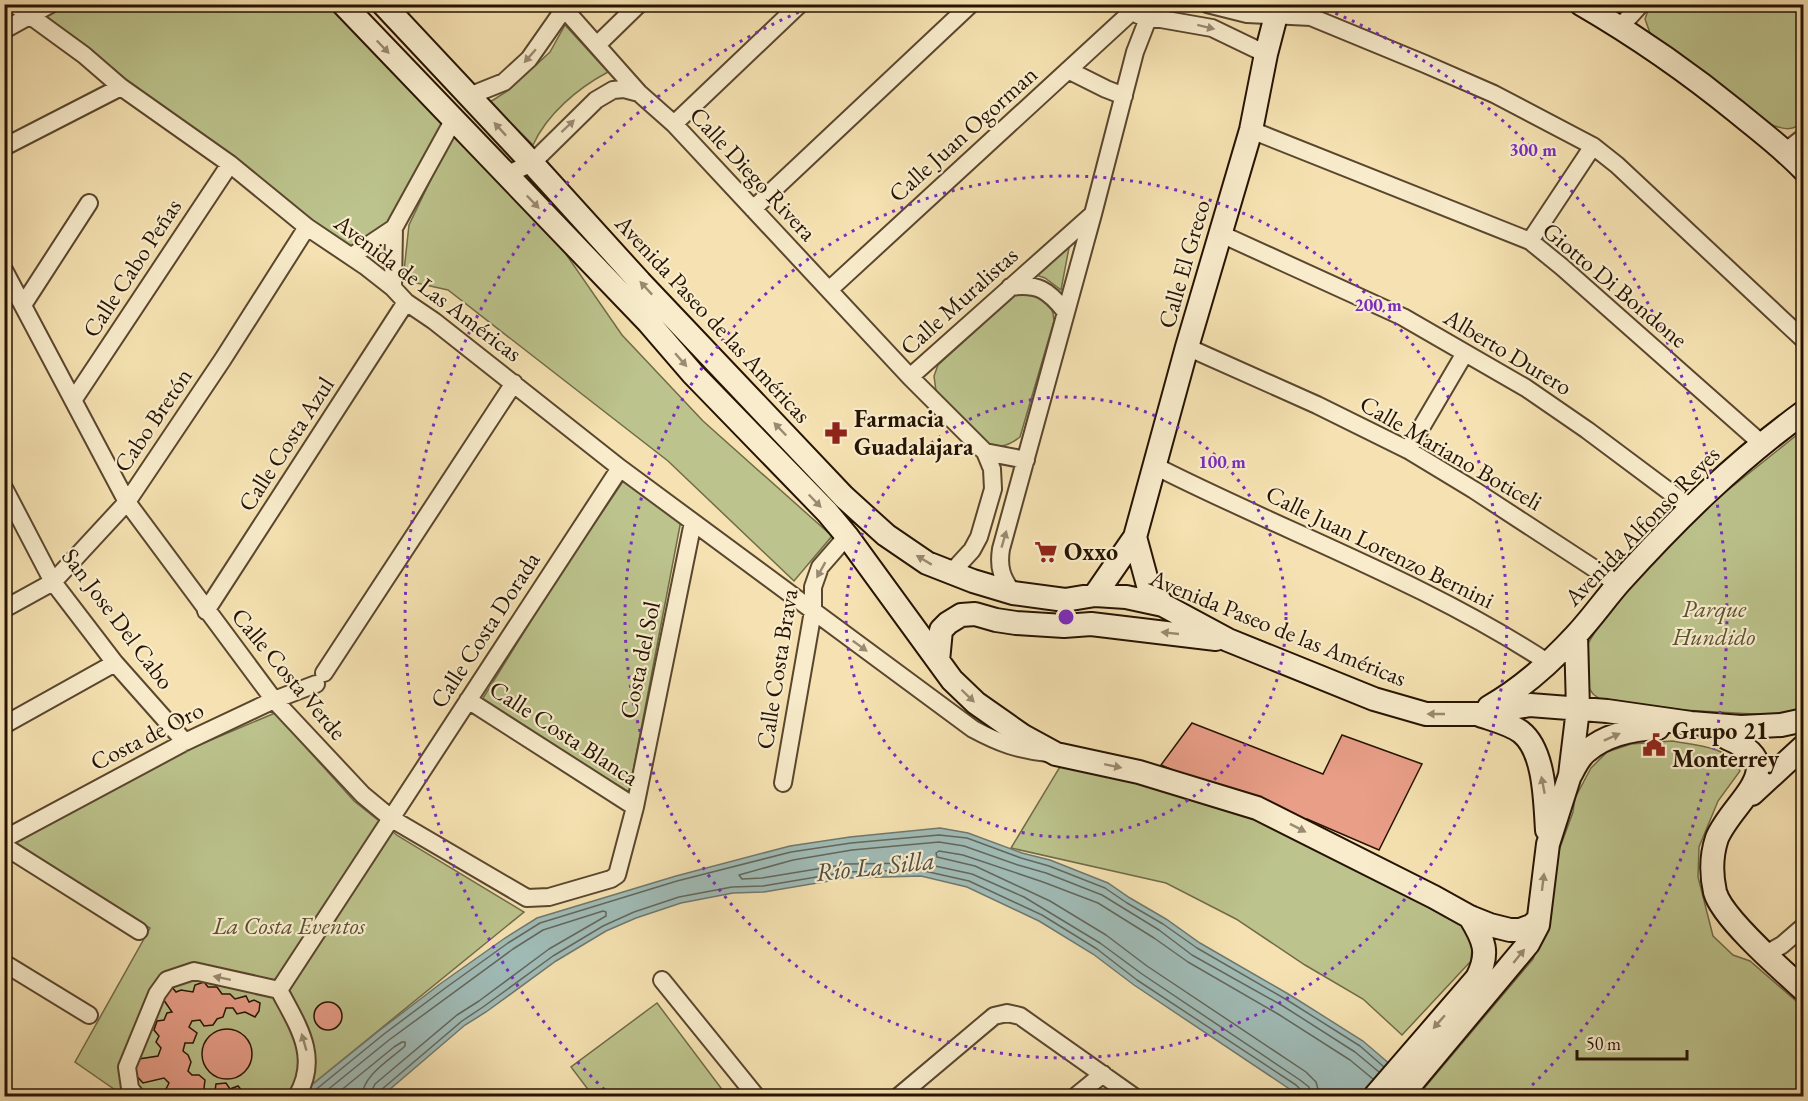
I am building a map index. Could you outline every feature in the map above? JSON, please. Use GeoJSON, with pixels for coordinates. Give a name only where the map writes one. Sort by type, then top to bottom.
{"type":"FeatureCollection","features":[{"type":"Feature","properties":{"kind":"street","name":"Avenida de Las Américas"},"geometry":{"type":"LineString","coordinates":[[14,4],[84,55],[121,87],[230,164],[307,227],[352,256],[393,288],[406,302],[514,383],[620,468],[813,611]]}},
{"type":"Feature","properties":{"kind":"street"},"geometry":{"type":"LineString","coordinates":[[4,30],[51,4]]}},
{"type":"Feature","properties":{"kind":"street","name":"Avenida Paseo de las Américas"},"geometry":{"type":"LineString","coordinates":[[343,4],[649,323],[693,374],[827,512],[952,680],[976,703],[1023,736],[1056,754],[1139,772],[1257,808],[1470,917],[1498,928],[1520,930],[1531,926],[1538,920]]}},
{"type":"Feature","properties":{"kind":"street","name":"Avenida Paseo de las Américas"},"geometry":{"type":"LineString","coordinates":[[383,4],[640,282],[844,497],[886,535],[927,563],[1013,593],[1065,600],[1095,595],[1126,597],[1163,605],[1228,640],[1374,699],[1426,714],[1477,714],[1530,705],[1607,711],[1717,726],[1796,733]]}},
{"type":"Feature","properties":{"kind":"street"},"geometry":{"type":"LineString","coordinates":[[597,45],[639,4]]}},
{"type":"Feature","properties":{"kind":"street"},"geometry":{"type":"LineString","coordinates":[[674,124],[800,4]]}},
{"type":"Feature","properties":{"kind":"street"},"geometry":{"type":"LineString","coordinates":[[753,209],[971,4]]}},
{"type":"Feature","properties":{"kind":"street"},"geometry":{"type":"LineString","coordinates":[[1207,4],[1247,14],[1278,9],[1311,17],[1494,94],[1593,146],[1617,165],[1803,340]]}},
{"type":"Feature","properties":{"kind":"street"},"geometry":{"type":"LineString","coordinates":[[1581,4],[1620,27],[1699,81],[1786,151],[1803,170]]}},
{"type":"Feature","properties":{"kind":"street"},"geometry":{"type":"LineString","coordinates":[[1620,27],[1641,4]]}},
{"type":"Feature","properties":{"kind":"street"},"geometry":{"type":"LineString","coordinates":[[469,96],[504,82],[529,59],[562,7]]}},
{"type":"Feature","properties":{"kind":"street","name":"Calle Diego Rivera"},"geometry":{"type":"LineString","coordinates":[[562,7],[639,93],[674,124],[910,377]]}},
{"type":"Feature","properties":{"kind":"street","name":"Calle El Greco"},"geometry":{"type":"LineString","coordinates":[[1095,595],[1135,537],[1187,347],[1251,130],[1266,54],[1278,9]]}},
{"type":"Feature","properties":{"kind":"street"},"geometry":{"type":"LineString","coordinates":[[1013,593],[1002,579],[999,563],[1001,549],[1136,52],[1143,10],[1212,28],[1266,54]]}},
{"type":"Feature","properties":{"kind":"street","name":"Calle Juan Ogorman"},"geometry":{"type":"LineString","coordinates":[[829,291],[1068,70],[1143,10]]}},
{"type":"Feature","properties":{"kind":"street"},"geometry":{"type":"LineString","coordinates":[[1068,70],[1124,96]]}},
{"type":"Feature","properties":{"kind":"street"},"geometry":{"type":"LineString","coordinates":[[4,147],[121,87]]}},
{"type":"Feature","properties":{"kind":"street"},"geometry":{"type":"LineString","coordinates":[[506,175],[532,163],[596,99],[613,90],[624,89],[639,93]]}},
{"type":"Feature","properties":{"kind":"street"},"geometry":{"type":"LineString","coordinates":[[352,256],[394,228],[454,119]]}},
{"type":"Feature","properties":{"kind":"street","name":"Giotto Di Bondone"},"geometry":{"type":"LineString","coordinates":[[1251,130],[1530,241],[1761,442]]}},
{"type":"Feature","properties":{"kind":"street"},"geometry":{"type":"LineString","coordinates":[[1786,151],[1803,137]]}},
{"type":"Feature","properties":{"kind":"street"},"geometry":{"type":"LineString","coordinates":[[1530,241],[1593,146]]}},
{"type":"Feature","properties":{"kind":"street","name":"Calle Cabo Peñas"},"geometry":{"type":"LineString","coordinates":[[74,399],[230,164]]}},
{"type":"Feature","properties":{"kind":"street"},"geometry":{"type":"LineString","coordinates":[[23,305],[88,203]]}},
{"type":"Feature","properties":{"kind":"street","name":"Calle Muralistas"},"geometry":{"type":"LineString","coordinates":[[985,452],[910,377],[1093,214]]}},
{"type":"Feature","properties":{"kind":"street","name":"Cabo Bretón"},"geometry":{"type":"LineString","coordinates":[[4,609],[53,582],[127,502],[307,227]]}},
{"type":"Feature","properties":{"kind":"street"},"geometry":{"type":"LineString","coordinates":[[393,288],[394,228]]}},
{"type":"Feature","properties":{"kind":"street","name":"Alberto Durero"},"geometry":{"type":"LineString","coordinates":[[1221,234],[1403,317],[1526,388],[1690,507]]}},
{"type":"Feature","properties":{"kind":"street","name":"Calle Costa Verde"},"geometry":{"type":"LineString","coordinates":[[4,270],[127,502],[274,700],[363,795],[392,819],[527,898],[549,897],[611,879],[617,875],[635,807]]}},
{"type":"Feature","properties":{"kind":"street"},"geometry":{"type":"LineString","coordinates":[[1010,287],[1028,285],[1041,289],[1053,296],[1065,311]]}},
{"type":"Feature","properties":{"kind":"street","name":"Calle Costa Azul"},"geometry":{"type":"LineString","coordinates":[[206,611],[406,302]]}},
{"type":"Feature","properties":{"kind":"street","name":"Calle Mariano Boticeli"},"geometry":{"type":"LineString","coordinates":[[1187,347],[1317,405],[1408,450],[1534,528],[1618,584]]}},
{"type":"Feature","properties":{"kind":"street"},"geometry":{"type":"LineString","coordinates":[[1408,450],[1465,353]]}},
{"type":"Feature","properties":{"kind":"street","name":"Costa de Oro"},"geometry":{"type":"LineString","coordinates":[[4,839],[185,742],[320,678],[514,383]]}},
{"type":"Feature","properties":{"kind":"street","name":"Avenida Alfonso Reyes"},"geometry":{"type":"LineString","coordinates":[[1477,714],[1509,696],[1547,662],[1576,635],[1618,584],[1690,507],[1761,442],[1803,412]]}},
{"type":"Feature","properties":{"kind":"street"},"geometry":{"type":"LineString","coordinates":[[951,573],[972,550],[979,537],[993,489],[992,469],[985,452]]}},
{"type":"Feature","properties":{"kind":"street"},"geometry":{"type":"LineString","coordinates":[[985,452],[1026,460]]}},
{"type":"Feature","properties":{"kind":"street","name":"Calle Juan Lorenzo Bernini"},"geometry":{"type":"LineString","coordinates":[[1155,466],[1395,578],[1505,634],[1547,662]]}},
{"type":"Feature","properties":{"kind":"street","name":"Calle Costa Dorada"},"geometry":{"type":"LineString","coordinates":[[279,990],[620,468]]}},
{"type":"Feature","properties":{"kind":"street","name":"San Jose Del Cabo"},"geometry":{"type":"LineString","coordinates":[[5,489],[53,582],[115,663],[185,742]]}},
{"type":"Feature","properties":{"kind":"street","name":"Costa del Sol"},"geometry":{"type":"LineString","coordinates":[[635,807],[693,522]]}},
{"type":"Feature","properties":{"kind":"street","name":"Calle Costa Brava"},"geometry":{"type":"LineString","coordinates":[[783,783],[813,611],[813,587],[820,567],[847,536]]}},
{"type":"Feature","properties":{"kind":"street"},"geometry":{"type":"LineString","coordinates":[[1135,537],[1148,585],[1163,605]]}},
{"type":"Feature","properties":{"kind":"street"},"geometry":{"type":"LineString","coordinates":[[996,620],[1022,618],[1041,613],[1065,600]]}},
{"type":"Feature","properties":{"kind":"street"},"geometry":{"type":"LineString","coordinates":[[813,611],[972,729],[999,743],[1025,751],[1056,754]]}},
{"type":"Feature","properties":{"kind":"street"},"geometry":{"type":"LineString","coordinates":[[938,661],[942,630],[961,615],[975,614],[996,620],[1064,626],[1091,624],[1228,640]]}},
{"type":"Feature","properties":{"kind":"street","name":"Avenida Alfonso Reyes"},"geometry":{"type":"LineString","coordinates":[[1484,982],[1528,944],[1538,925],[1548,844],[1570,775],[1578,709],[1576,635]]}},
{"type":"Feature","properties":{"kind":"street"},"geometry":{"type":"LineString","coordinates":[[4,725],[115,663]]}},
{"type":"Feature","properties":{"kind":"street"},"geometry":{"type":"LineString","coordinates":[[1578,678],[1588,694],[1607,711]]}},
{"type":"Feature","properties":{"kind":"street","name":"Calle Costa Blanca"},"geometry":{"type":"LineString","coordinates":[[468,700],[635,807]]}},
{"type":"Feature","properties":{"kind":"street"},"geometry":{"type":"LineString","coordinates":[[1477,714],[1519,730],[1528,740],[1538,759],[1545,793],[1548,844]]}},
{"type":"Feature","properties":{"kind":"street"},"geometry":{"type":"LineString","coordinates":[[1570,775],[1585,752],[1618,734],[1639,728],[1663,728],[1727,738],[1796,733]]}},
{"type":"Feature","properties":{"kind":"street"},"geometry":{"type":"LineString","coordinates":[[1734,812],[1784,764],[1786,752],[1796,733]]}},
{"type":"Feature","properties":{"kind":"street"},"geometry":{"type":"LineString","coordinates":[[1727,738],[1750,751],[1756,758],[1758,771],[1753,784],[1723,827],[1714,848],[1712,875],[1716,895],[1725,913],[1803,990]]}},
{"type":"Feature","properties":{"kind":"street"},"geometry":{"type":"LineString","coordinates":[[4,846],[139,931]]}},
{"type":"Feature","properties":{"kind":"street"},"geometry":{"type":"LineString","coordinates":[[1401,1096],[1484,982],[1484,944],[1481,934],[1470,917]]}},
{"type":"Feature","properties":{"kind":"street"},"geometry":{"type":"LineString","coordinates":[[1766,954],[1782,945],[1803,926]]}},
{"type":"Feature","properties":{"kind":"street"},"geometry":{"type":"LineString","coordinates":[[4,963],[89,1015]]}},
{"type":"Feature","properties":{"kind":"street"},"geometry":{"type":"LineString","coordinates":[[136,1096],[130,1088],[127,1067],[156,994],[167,980],[194,971],[279,990],[303,1037],[306,1052],[307,1073],[297,1096]]}},
{"type":"Feature","properties":{"kind":"street"},"geometry":{"type":"LineString","coordinates":[[662,980],[756,1096]]}},
{"type":"Feature","properties":{"kind":"street"},"geometry":{"type":"LineString","coordinates":[[1375,1096],[1484,982]]}},
{"type":"Feature","properties":{"kind":"street"},"geometry":{"type":"LineString","coordinates":[[899,1096],[994,1016],[1007,1013],[1020,1016],[1133,1096]]}},
{"type":"Feature","properties":{"kind":"street"},"geometry":{"type":"LineString","coordinates":[[1076,1096],[1103,1074]]}},
{"type":"Feature","properties":{"kind":"green space"},"geometry":{"type":"Polygon","coordinates":[[[43,4],[347,5],[453,116],[367,264],[29,13],[43,4]]]}},
{"type":"Feature","properties":{"kind":"green space"},"geometry":{"type":"Polygon","coordinates":[[[1650,5],[1793,5],[1803,13],[1803,122],[1787,129],[1769,124],[1650,33],[1645,19],[1650,5]]]}},
{"type":"Feature","properties":{"kind":"green space"},"geometry":{"type":"Polygon","coordinates":[[[565,25],[608,72],[564,103],[546,123],[533,145],[490,102],[509,90],[550,52],[565,25]]]}},
{"type":"Feature","properties":{"kind":"green space"},"geometry":{"type":"Polygon","coordinates":[[[456,127],[525,195],[622,335],[703,421],[832,536],[794,581],[668,461],[448,290],[403,280],[409,225],[456,127]]]}},
{"type":"Feature","properties":{"kind":"green space"},"geometry":{"type":"Polygon","coordinates":[[[1071,237],[1061,290],[1045,278],[1033,274],[1071,237]]]}},
{"type":"Feature","properties":{"kind":"green space"},"geometry":{"type":"Polygon","coordinates":[[[1016,294],[1042,298],[1050,307],[1054,321],[1020,437],[1005,445],[996,446],[981,440],[936,391],[934,376],[938,365],[1016,294]]]}},
{"type":"Feature","properties":{"kind":"green space","name":"Parque Hundido"},"geometry":{"type":"Polygon","coordinates":[[[1803,430],[1803,713],[1771,715],[1610,706],[1593,694],[1584,681],[1587,645],[1639,574],[1678,532],[1803,430]]]}},
{"type":"Feature","properties":{"kind":"green space"},"geometry":{"type":"Polygon","coordinates":[[[626,477],[682,515],[629,792],[480,703],[553,585],[626,477]]]}},
{"type":"Feature","properties":{"kind":"green space","name":"La Costa Eventos"},"geometry":{"type":"Polygon","coordinates":[[[275,713],[354,801],[398,836],[524,912],[298,1096],[124,1096],[75,1062],[150,928],[7,844],[185,751],[275,713]]]}},
{"type":"Feature","properties":{"kind":"green space"},"geometry":{"type":"Polygon","coordinates":[[[1672,741],[1711,748],[1728,756],[1740,771],[1718,801],[1699,847],[1698,877],[1713,936],[1733,955],[1750,961],[1803,1007],[1803,1096],[1427,1096],[1421,1092],[1533,959],[1550,914],[1551,872],[1573,812],[1575,798],[1591,768],[1607,752],[1631,744],[1672,741]]]}},
{"type":"Feature","properties":{"kind":"green space"},"geometry":{"type":"Polygon","coordinates":[[[1061,765],[1201,795],[1316,847],[1354,869],[1439,908],[1465,928],[1472,947],[1471,961],[1402,1035],[1363,999],[1305,965],[1236,919],[1166,883],[1011,848],[1061,765]]]}},
{"type":"Feature","properties":{"kind":"green space"},"geometry":{"type":"Polygon","coordinates":[[[657,1003],[727,1096],[593,1096],[571,1067],[657,1003]]]}},
{"type":"Feature","properties":{"kind":"water","name":"Río La Silla"},"geometry":{"type":"Polygon","coordinates":[[[940,828],[968,833],[1022,853],[1050,860],[1108,883],[1200,943],[1290,995],[1363,1041],[1427,1096],[1300,1096],[1134,985],[1093,954],[1039,921],[967,887],[921,876],[847,878],[764,892],[733,893],[681,903],[636,918],[606,931],[556,961],[465,1025],[382,1096],[298,1096],[440,984],[537,918],[676,876],[790,846],[940,828]]]}},
{"type":"Feature","properties":{"kind":"building"},"geometry":{"type":"Polygon","coordinates":[[[1192,723],[1323,774],[1342,735],[1422,764],[1379,850],[1307,819],[1304,826],[1161,765],[1192,723]]]}},
{"type":"Feature","properties":{"kind":"building"},"geometry":{"type":"Polygon","coordinates":[[[204,982],[208,987],[217,987],[222,994],[230,994],[235,999],[246,996],[249,1002],[254,1000],[260,1003],[255,1017],[245,1012],[237,1014],[233,1008],[226,1008],[223,1017],[217,1019],[213,1025],[204,1026],[200,1020],[192,1021],[189,1027],[197,1033],[193,1043],[185,1043],[183,1051],[191,1062],[188,1071],[205,1080],[204,1088],[208,1094],[215,1091],[216,1084],[226,1083],[230,1089],[238,1086],[244,1093],[242,1096],[173,1096],[166,1089],[169,1083],[164,1078],[143,1083],[133,1072],[139,1059],[158,1056],[161,1048],[156,1042],[159,1036],[154,1030],[157,1021],[164,1020],[167,1013],[172,1012],[161,996],[162,990],[172,987],[176,992],[181,990],[193,992],[195,985],[204,982]]]}},
{"type":"Feature","properties":{"kind":"building"},"geometry":{"type":"Polygon","coordinates":[[[328,1002],[338,1006],[342,1016],[338,1026],[328,1030],[318,1026],[314,1016],[318,1006],[328,1002]]]}},
{"type":"Feature","properties":{"kind":"building"},"geometry":{"type":"Polygon","coordinates":[[[227,1029],[245,1036],[252,1054],[245,1072],[227,1079],[209,1072],[202,1054],[209,1036],[227,1029]]]}},
{"type":"Feature","properties":{"kind":"place","name":"Farmacia Guadalajara"},"geometry":{"type":"Point","coordinates":[836,433]}},
{"type":"Feature","properties":{"kind":"place","name":"Oxxo"},"geometry":{"type":"Point","coordinates":[1046,552]}},
{"type":"Feature","properties":{"kind":"place","name":"Grupo 21 Monterrey"},"geometry":{"type":"Point","coordinates":[1654,745]}}]}
